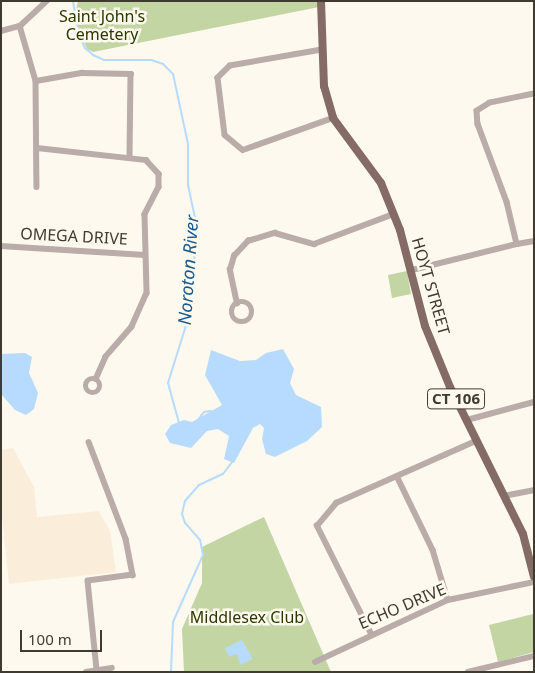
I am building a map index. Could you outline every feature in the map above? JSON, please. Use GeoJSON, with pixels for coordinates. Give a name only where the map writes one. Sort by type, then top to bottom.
{"type":"FeatureCollection","features":[{"type":"Feature","properties":{"kind":"main road","name":"HOYT STREET"},"geometry":{"type":"LineString","coordinates":[[321,1],[324,86],[333,118],[382,183],[412,270],[425,326],[476,441],[523,534],[534,577]]}},
{"type":"Feature","properties":{"kind":"street"},"geometry":{"type":"LineString","coordinates":[[1,32],[20,26],[47,1]]}},
{"type":"Feature","properties":{"kind":"street"},"geometry":{"type":"LineString","coordinates":[[20,26],[36,81],[37,187]]}},
{"type":"Feature","properties":{"kind":"street"},"geometry":{"type":"LineString","coordinates":[[322,50],[230,66],[218,78],[225,135],[243,150],[333,118]]}},
{"type":"Feature","properties":{"kind":"street"},"geometry":{"type":"LineString","coordinates":[[36,81],[82,73],[131,74],[130,157]]}},
{"type":"Feature","properties":{"kind":"street"},"geometry":{"type":"LineString","coordinates":[[518,244],[507,202],[478,124],[477,111],[490,103],[534,94]]}},
{"type":"Feature","properties":{"kind":"street","name":"OMEGA DRIVE"},"geometry":{"type":"LineString","coordinates":[[37,148],[146,160],[159,174],[159,187],[145,215],[147,293],[132,327],[106,357],[96,379]]}},
{"type":"Feature","properties":{"kind":"street"},"geometry":{"type":"LineString","coordinates":[[237,304],[230,270],[234,256],[248,241],[275,233],[314,244],[394,214]]}},
{"type":"Feature","properties":{"kind":"street"},"geometry":{"type":"LineString","coordinates":[[412,270],[534,241]]}},
{"type":"Feature","properties":{"kind":"street","name":"OMEGA DRIVE"},"geometry":{"type":"LineString","coordinates":[[1,246],[145,254]]}},
{"type":"Feature","properties":{"kind":"street"},"geometry":{"type":"LineString","coordinates":[[467,420],[534,402]]}},
{"type":"Feature","properties":{"kind":"street"},"geometry":{"type":"LineString","coordinates":[[370,634],[317,526],[336,503],[476,441]]}},
{"type":"Feature","properties":{"kind":"street"},"geometry":{"type":"LineString","coordinates":[[89,442],[126,539],[133,575],[88,581],[97,670]]}},
{"type":"Feature","properties":{"kind":"street"},"geometry":{"type":"LineString","coordinates":[[397,476],[433,550],[448,600]]}},
{"type":"Feature","properties":{"kind":"street"},"geometry":{"type":"LineString","coordinates":[[504,496],[534,490]]}},
{"type":"Feature","properties":{"kind":"street","name":"ECHO DRIVE"},"geometry":{"type":"LineString","coordinates":[[315,662],[370,634],[448,600],[534,582]]}},
{"type":"Feature","properties":{"kind":"street"},"geometry":{"type":"LineString","coordinates":[[468,672],[534,656]]}},
{"type":"Feature","properties":{"kind":"street"},"geometry":{"type":"LineString","coordinates":[[86,672],[112,668]]}},
{"type":"Feature","properties":{"kind":"shaded area"},"geometry":{"type":"Polygon","coordinates":[[[13,448],[34,487],[37,517],[99,511],[110,531],[116,572],[9,584],[1,506],[1,450],[13,448]]]}},
{"type":"Feature","properties":{"kind":"green space","name":"Saint John's Cemetery"},"geometry":{"type":"Polygon","coordinates":[[[78,1],[319,1],[319,7],[93,52],[87,49],[74,20],[78,1]]]}},
{"type":"Feature","properties":{"kind":"green space"},"geometry":{"type":"Polygon","coordinates":[[[407,271],[411,294],[392,298],[388,275],[407,271]]]}},
{"type":"Feature","properties":{"kind":"green space","name":"Middlesex Club"},"geometry":{"type":"Polygon","coordinates":[[[264,517],[331,672],[184,672],[182,629],[202,583],[202,547],[264,517]]]}},
{"type":"Feature","properties":{"kind":"green space"},"geometry":{"type":"Polygon","coordinates":[[[533,614],[534,652],[498,662],[489,625],[533,614]]]}},
{"type":"Feature","properties":{"kind":"water"},"geometry":{"type":"Polygon","coordinates":[[[283,349],[294,369],[290,383],[296,395],[321,407],[322,427],[307,441],[275,457],[266,454],[262,439],[264,428],[260,424],[253,428],[234,463],[224,459],[229,436],[218,429],[207,431],[191,448],[170,443],[165,434],[171,425],[184,420],[192,422],[222,405],[205,375],[211,350],[240,361],[256,360],[266,353],[283,349]]]}},
{"type":"Feature","properties":{"kind":"water"},"geometry":{"type":"Polygon","coordinates":[[[25,353],[32,357],[29,373],[38,393],[34,409],[26,415],[15,410],[1,394],[1,354],[25,353]]]}},
{"type":"Feature","properties":{"kind":"water"},"geometry":{"type":"Polygon","coordinates":[[[242,640],[253,659],[240,665],[237,654],[229,657],[225,648],[242,640]]]}},
{"type":"Feature","properties":{"kind":"waterway","name":"Noroton River"},"geometry":{"type":"LineString","coordinates":[[73,1],[78,33],[85,48],[93,55],[104,60],[151,60],[163,64],[173,74],[188,144],[188,185],[195,217],[196,242],[188,319],[168,383],[179,423]]}},
{"type":"Feature","properties":{"kind":"waterway","name":"Noroton River"},"geometry":{"type":"LineString","coordinates":[[197,421],[204,412],[211,411]]}},
{"type":"Feature","properties":{"kind":"waterway","name":"Noroton River"},"geometry":{"type":"LineString","coordinates":[[171,672],[173,622],[203,555],[200,540],[185,523],[182,514],[185,501],[199,485],[223,474],[232,462]]}}]}
